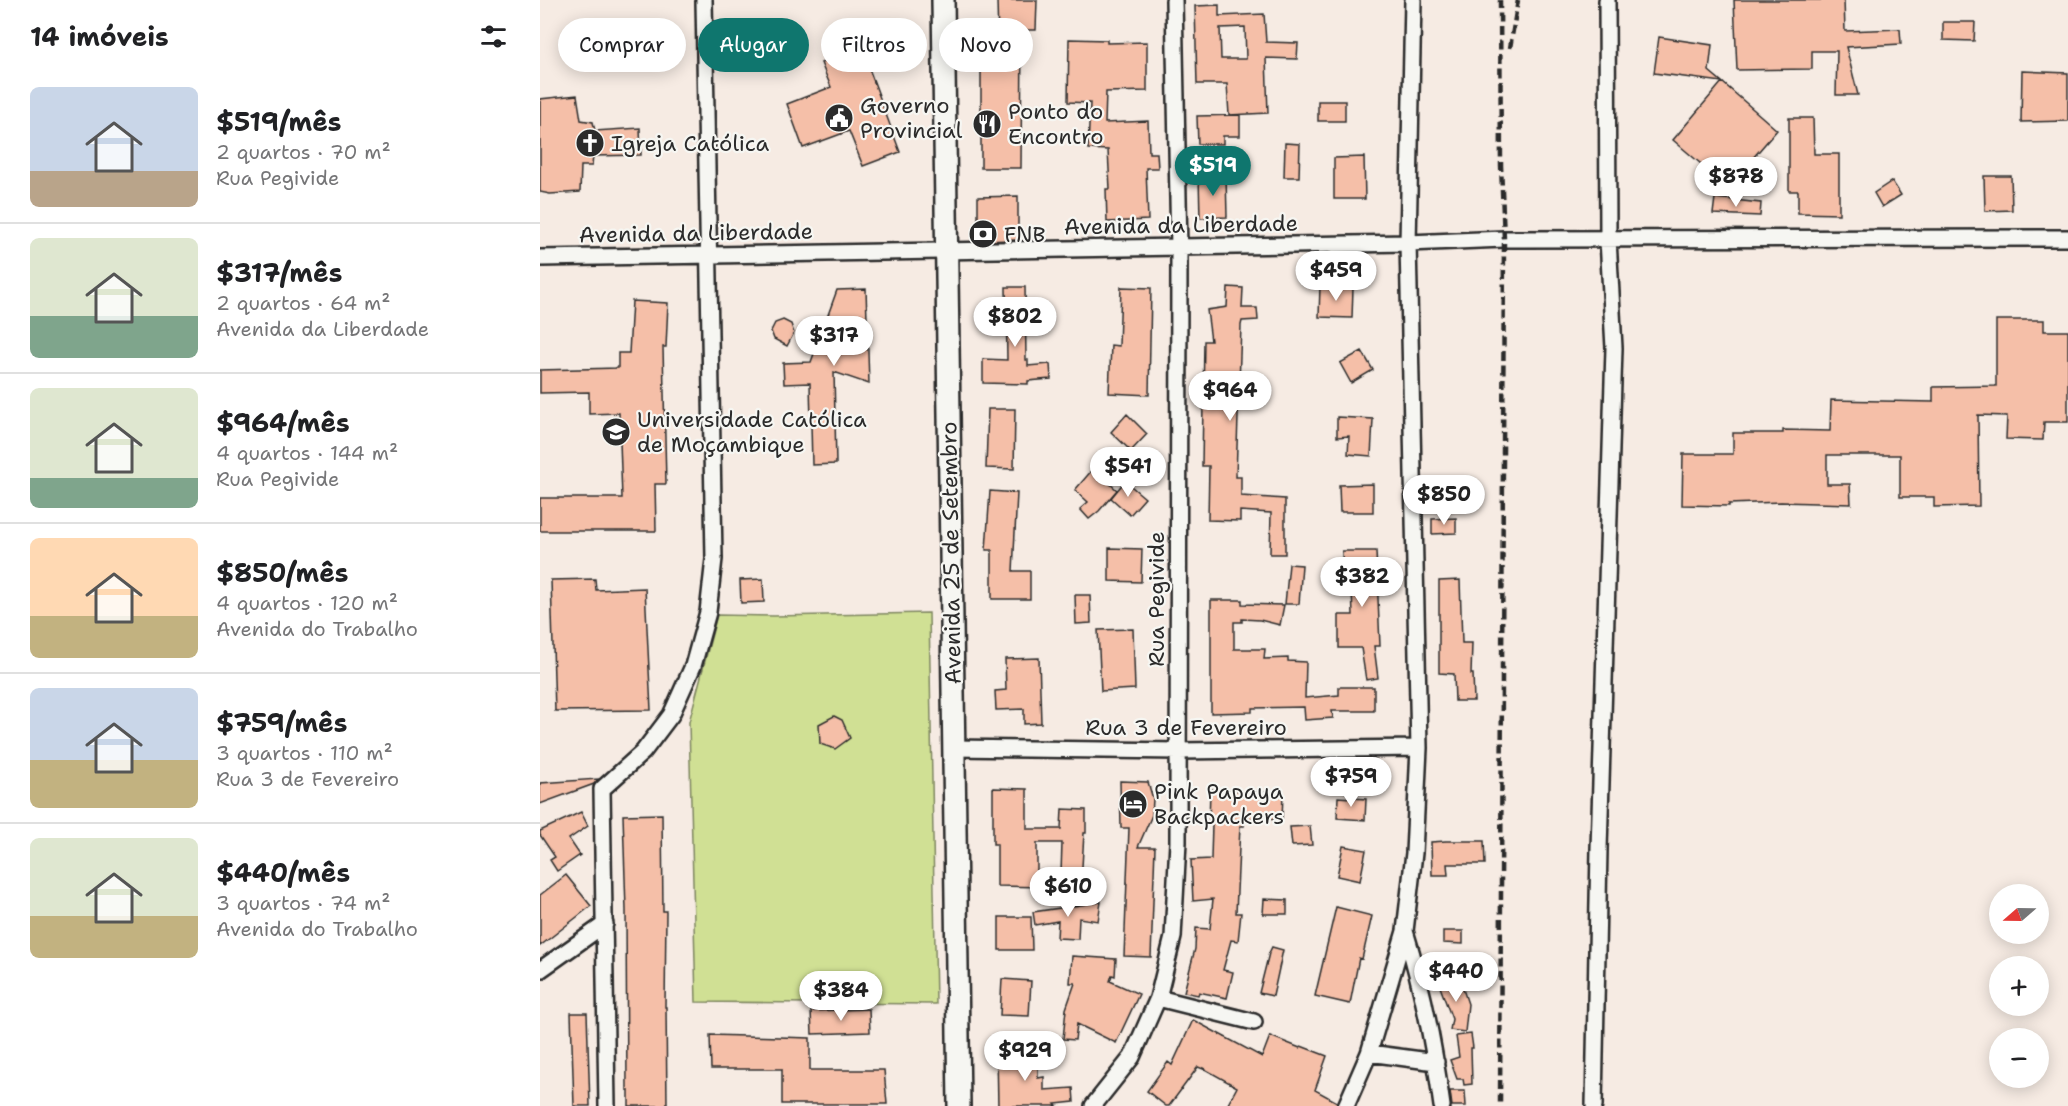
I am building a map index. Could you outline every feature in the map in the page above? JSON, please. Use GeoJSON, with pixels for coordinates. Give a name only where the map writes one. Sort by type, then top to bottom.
{"type":"FeatureCollection","features":[{"type":"Feature","properties":{"kind":"street"},"geometry":{"type":"LineString","coordinates":[[607,1106],[602,789],[643,752],[671,715],[693,666],[708,612],[714,559],[704,0]]}},
{"type":"Feature","properties":{"kind":"street","name":"Avenida 25 de Setembro"},"geometry":{"type":"LineString","coordinates":[[943,0],[959,1106]]}},
{"type":"Feature","properties":{"kind":"street","name":"Rua Pegivide"},"geometry":{"type":"LineString","coordinates":[[1093,1106],[1132,1057],[1158,998],[1173,937],[1178,842],[1179,248],[1174,0]]}},
{"type":"Feature","properties":{"kind":"street"},"geometry":{"type":"LineString","coordinates":[[1346,1106],[1369,1053],[1406,932],[1414,853],[1419,748],[1408,243],[1413,0]]}},
{"type":"Feature","properties":{"kind":"street"},"geometry":{"type":"LineString","coordinates":[[1594,1106],[1599,849],[1614,360],[1608,239],[1607,0]]}},
{"type":"Feature","properties":{"kind":"street","name":"Avenida da Liberdade"},"geometry":{"type":"LineString","coordinates":[[540,258],[1179,248],[1504,239],[2068,238]]}},
{"type":"Feature","properties":{"kind":"street","name":"Rua 3 de Fevereiro"},"geometry":{"type":"LineString","coordinates":[[954,748],[1178,751],[1419,748]]}},
{"type":"Feature","properties":{"kind":"street"},"geometry":{"type":"LineString","coordinates":[[540,970],[604,924]]}},
{"type":"Feature","properties":{"kind":"street"},"geometry":{"type":"LineString","coordinates":[[1406,932],[1421,982],[1442,1106]]}},
{"type":"Feature","properties":{"kind":"street"},"geometry":{"type":"LineString","coordinates":[[1158,998],[1254,1022]]}},
{"type":"Feature","properties":{"kind":"street"},"geometry":{"type":"LineString","coordinates":[[1369,1053],[1436,1062]]}},
{"type":"Feature","properties":{"kind":"green space"},"geometry":{"type":"Polygon","coordinates":[[[929,613],[936,1004],[696,1002],[689,722],[717,615],[929,613]]]}},
{"type":"Feature","properties":{"kind":"building"},"geometry":{"type":"Polygon","coordinates":[[[997,0],[1037,0],[1036,30],[1033,30],[1033,18],[997,18],[997,0]]]}},
{"type":"Feature","properties":{"kind":"building"},"geometry":{"type":"Polygon","coordinates":[[[1734,0],[1844,0],[1845,31],[1900,29],[1901,44],[1846,47],[1858,95],[1836,95],[1837,51],[1812,51],[1812,69],[1737,70],[1734,0]]]}},
{"type":"Feature","properties":{"kind":"building"},"geometry":{"type":"Polygon","coordinates":[[[1219,5],[1219,16],[1264,14],[1266,42],[1298,43],[1297,59],[1266,58],[1268,113],[1229,115],[1227,84],[1197,84],[1195,6],[1219,5]],[[1245,27],[1220,28],[1221,59],[1246,59],[1245,27]]]}},
{"type":"Feature","properties":{"kind":"building"},"geometry":{"type":"Polygon","coordinates":[[[1943,22],[1975,22],[1974,41],[1943,40],[1943,22]]]}},
{"type":"Feature","properties":{"kind":"building"},"geometry":{"type":"Polygon","coordinates":[[[1659,37],[1712,45],[1709,71],[1722,82],[1654,73],[1659,37]]]}},
{"type":"Feature","properties":{"kind":"building"},"geometry":{"type":"Polygon","coordinates":[[[1069,39],[1107,40],[1107,43],[1147,42],[1147,91],[1106,92],[1105,123],[1148,121],[1149,153],[1157,153],[1158,168],[1146,168],[1148,220],[1107,222],[1106,189],[1110,189],[1108,150],[1088,149],[1090,103],[1068,102],[1069,39]]]}},
{"type":"Feature","properties":{"kind":"building"},"geometry":{"type":"Polygon","coordinates":[[[2022,71],[2068,73],[2068,121],[2021,122],[2022,71]]]}},
{"type":"Feature","properties":{"kind":"building","name":"Governo Provincial"},"geometry":{"type":"Polygon","coordinates":[[[825,72],[870,72],[900,152],[863,166],[849,131],[803,148],[787,104],[831,87],[825,72]]]}},
{"type":"Feature","properties":{"kind":"building"},"geometry":{"type":"Polygon","coordinates":[[[981,72],[1022,72],[1021,168],[981,168],[981,72]]]}},
{"type":"Feature","properties":{"kind":"building"},"geometry":{"type":"Polygon","coordinates":[[[1722,82],[1777,130],[1728,187],[1673,140],[1722,82]]]}},
{"type":"Feature","properties":{"kind":"building","name":"Igreja Católica"},"geometry":{"type":"Polygon","coordinates":[[[577,95],[581,120],[593,122],[595,131],[640,128],[641,155],[593,156],[592,166],[581,166],[580,192],[550,194],[540,192],[540,99],[577,95]]]}},
{"type":"Feature","properties":{"kind":"building"},"geometry":{"type":"Polygon","coordinates":[[[1318,101],[1345,101],[1345,121],[1318,121],[1318,101]]]}},
{"type":"Feature","properties":{"kind":"building"},"geometry":{"type":"Polygon","coordinates":[[[1240,115],[1240,136],[1223,136],[1223,144],[1198,144],[1197,116],[1240,115]]]}},
{"type":"Feature","properties":{"kind":"building"},"geometry":{"type":"Polygon","coordinates":[[[1789,118],[1813,118],[1814,154],[1839,154],[1839,214],[1798,213],[1798,191],[1789,191],[1789,118]]]}},
{"type":"Feature","properties":{"kind":"building"},"geometry":{"type":"Polygon","coordinates":[[[1285,143],[1300,144],[1299,177],[1284,177],[1285,143]]]}},
{"type":"Feature","properties":{"kind":"building"},"geometry":{"type":"Polygon","coordinates":[[[1364,157],[1365,199],[1334,199],[1334,158],[1364,157]]]}},
{"type":"Feature","properties":{"kind":"building"},"geometry":{"type":"Polygon","coordinates":[[[1199,176],[1226,176],[1227,217],[1200,218],[1199,176]]]}},
{"type":"Feature","properties":{"kind":"building"},"geometry":{"type":"Polygon","coordinates":[[[1984,176],[2011,176],[2012,210],[1985,211],[1984,176]]]}},
{"type":"Feature","properties":{"kind":"building"},"geometry":{"type":"Polygon","coordinates":[[[1892,181],[1901,195],[1882,207],[1874,193],[1892,181]]]}},
{"type":"Feature","properties":{"kind":"building"},"geometry":{"type":"Polygon","coordinates":[[[1018,196],[1018,240],[978,241],[978,197],[1018,196]]]}},
{"type":"Feature","properties":{"kind":"building"},"geometry":{"type":"Polygon","coordinates":[[[1715,198],[1761,203],[1760,216],[1713,214],[1715,198]]]}},
{"type":"Feature","properties":{"kind":"building"},"geometry":{"type":"Polygon","coordinates":[[[1320,286],[1353,288],[1352,318],[1319,317],[1320,286]]]}},
{"type":"Feature","properties":{"kind":"building"},"geometry":{"type":"Polygon","coordinates":[[[1006,287],[1025,287],[1026,360],[1028,360],[1028,366],[1050,364],[1051,379],[1028,381],[1028,384],[983,383],[983,359],[1007,360],[1006,287]]]}},
{"type":"Feature","properties":{"kind":"building"},"geometry":{"type":"Polygon","coordinates":[[[1121,287],[1151,288],[1149,395],[1109,393],[1111,345],[1119,346],[1121,287]]]}},
{"type":"Feature","properties":{"kind":"building"},"geometry":{"type":"Polygon","coordinates":[[[1228,287],[1243,288],[1242,308],[1257,308],[1258,320],[1242,321],[1241,325],[1236,477],[1241,477],[1241,496],[1285,499],[1285,554],[1270,554],[1271,513],[1240,511],[1240,521],[1208,520],[1209,466],[1202,466],[1204,341],[1211,341],[1207,310],[1227,307],[1228,287]]]}},
{"type":"Feature","properties":{"kind":"building"},"geometry":{"type":"Polygon","coordinates":[[[866,289],[869,384],[834,372],[836,464],[812,465],[810,383],[784,384],[783,363],[811,362],[837,290],[866,289]]]}},
{"type":"Feature","properties":{"kind":"building"},"geometry":{"type":"Polygon","coordinates":[[[632,301],[668,303],[666,347],[663,347],[666,484],[655,484],[656,531],[540,531],[540,498],[622,498],[619,413],[589,414],[589,392],[540,393],[540,370],[618,368],[618,353],[629,353],[632,301]]]}},
{"type":"Feature","properties":{"kind":"building"},"geometry":{"type":"Polygon","coordinates":[[[783,320],[791,324],[794,333],[787,346],[774,339],[771,331],[775,323],[783,320]]]}},
{"type":"Feature","properties":{"kind":"building"},"geometry":{"type":"Polygon","coordinates":[[[1996,320],[2044,320],[2044,331],[2068,331],[2068,422],[2044,422],[2043,440],[2006,439],[2007,416],[1978,415],[1979,506],[1934,507],[1934,497],[1900,497],[1900,455],[1827,455],[1827,484],[1850,484],[1851,504],[1781,502],[1729,504],[1729,506],[1682,505],[1683,454],[1733,454],[1733,433],[1783,433],[1783,430],[1830,431],[1831,400],[1933,402],[1933,387],[1996,386],[1996,320]]]}},
{"type":"Feature","properties":{"kind":"building"},"geometry":{"type":"Polygon","coordinates":[[[1362,351],[1373,370],[1351,383],[1340,363],[1362,351]]]}},
{"type":"Feature","properties":{"kind":"building"},"geometry":{"type":"Polygon","coordinates":[[[988,409],[1015,409],[1014,469],[986,468],[988,409]]]}},
{"type":"Feature","properties":{"kind":"building"},"geometry":{"type":"Polygon","coordinates":[[[1127,414],[1147,434],[1131,451],[1111,432],[1127,414]]]}},
{"type":"Feature","properties":{"kind":"building"},"geometry":{"type":"Polygon","coordinates":[[[1337,417],[1373,419],[1371,456],[1348,454],[1349,436],[1337,437],[1337,417]]]}},
{"type":"Feature","properties":{"kind":"building"},"geometry":{"type":"Polygon","coordinates":[[[1093,469],[1117,490],[1089,519],[1080,509],[1088,502],[1075,490],[1093,469]]]}},
{"type":"Feature","properties":{"kind":"building"},"geometry":{"type":"Polygon","coordinates":[[[1125,481],[1145,498],[1130,515],[1111,498],[1125,481]]]}},
{"type":"Feature","properties":{"kind":"building"},"geometry":{"type":"Polygon","coordinates":[[[1373,484],[1373,512],[1340,512],[1339,485],[1373,484]]]}},
{"type":"Feature","properties":{"kind":"building"},"geometry":{"type":"Polygon","coordinates":[[[990,491],[1017,493],[1013,571],[1030,571],[1030,599],[992,599],[992,550],[986,550],[990,491]]]}},
{"type":"Feature","properties":{"kind":"building"},"geometry":{"type":"Polygon","coordinates":[[[1456,518],[1456,533],[1432,534],[1432,519],[1456,518]]]}},
{"type":"Feature","properties":{"kind":"building"},"geometry":{"type":"Polygon","coordinates":[[[1109,548],[1142,549],[1141,582],[1109,581],[1109,548]]]}},
{"type":"Feature","properties":{"kind":"building"},"geometry":{"type":"Polygon","coordinates":[[[1342,551],[1376,551],[1380,646],[1374,646],[1378,678],[1366,680],[1361,648],[1339,648],[1339,615],[1353,615],[1352,589],[1343,589],[1342,551]]]}},
{"type":"Feature","properties":{"kind":"building"},"geometry":{"type":"Polygon","coordinates":[[[1289,564],[1302,565],[1299,604],[1285,604],[1289,564]]]}},
{"type":"Feature","properties":{"kind":"building"},"geometry":{"type":"Polygon","coordinates":[[[595,579],[596,590],[645,588],[651,710],[555,711],[551,580],[595,579]]]}},
{"type":"Feature","properties":{"kind":"building"},"geometry":{"type":"Polygon","coordinates":[[[763,579],[764,602],[741,603],[740,580],[763,579]]]}},
{"type":"Feature","properties":{"kind":"building"},"geometry":{"type":"Polygon","coordinates":[[[1460,580],[1462,643],[1472,643],[1471,674],[1473,674],[1474,701],[1455,701],[1454,674],[1439,673],[1439,581],[1460,580]]]}},
{"type":"Feature","properties":{"kind":"building"},"geometry":{"type":"Polygon","coordinates":[[[1075,595],[1090,595],[1091,623],[1076,624],[1075,595]]]}},
{"type":"Feature","properties":{"kind":"building"},"geometry":{"type":"Polygon","coordinates":[[[1211,600],[1242,600],[1242,604],[1284,605],[1280,625],[1260,620],[1242,619],[1242,622],[1234,622],[1234,649],[1265,649],[1264,659],[1288,658],[1288,661],[1306,662],[1305,698],[1339,695],[1339,687],[1374,687],[1374,711],[1332,711],[1333,718],[1305,720],[1304,707],[1252,708],[1252,712],[1211,713],[1211,600]]]}},
{"type":"Feature","properties":{"kind":"building"},"geometry":{"type":"Polygon","coordinates":[[[1133,629],[1135,689],[1101,691],[1098,630],[1133,629]]]}},
{"type":"Feature","properties":{"kind":"building"},"geometry":{"type":"Polygon","coordinates":[[[1039,658],[1041,723],[1024,724],[1024,709],[996,710],[995,691],[1006,690],[1005,659],[1039,658]]]}},
{"type":"Feature","properties":{"kind":"building"},"geometry":{"type":"Polygon","coordinates":[[[834,716],[842,720],[850,738],[835,749],[820,744],[819,724],[834,716]]]}},
{"type":"Feature","properties":{"kind":"building"},"geometry":{"type":"Polygon","coordinates":[[[598,779],[594,784],[540,804],[540,783],[598,779]]]}},
{"type":"Feature","properties":{"kind":"building"},"geometry":{"type":"Polygon","coordinates":[[[1120,781],[1148,782],[1153,799],[1152,815],[1138,847],[1155,847],[1151,957],[1124,956],[1129,828],[1121,828],[1120,781]]]}},
{"type":"Feature","properties":{"kind":"building"},"geometry":{"type":"Polygon","coordinates":[[[993,788],[1027,789],[1027,829],[1061,829],[1062,809],[1086,810],[1081,884],[1042,887],[997,886],[997,844],[993,844],[993,788]],[[1037,843],[1037,874],[1061,873],[1062,843],[1037,843]]]}},
{"type":"Feature","properties":{"kind":"building"},"geometry":{"type":"Polygon","coordinates":[[[1210,789],[1283,793],[1282,820],[1244,818],[1244,826],[1240,826],[1236,913],[1241,913],[1238,941],[1231,940],[1223,970],[1233,972],[1227,998],[1199,992],[1198,995],[1184,992],[1195,949],[1196,928],[1210,929],[1213,899],[1193,901],[1191,860],[1211,859],[1210,789]]]}},
{"type":"Feature","properties":{"kind":"building"},"geometry":{"type":"Polygon","coordinates":[[[1338,797],[1366,799],[1365,820],[1337,818],[1338,797]]]}},
{"type":"Feature","properties":{"kind":"building"},"geometry":{"type":"Polygon","coordinates":[[[581,812],[588,826],[569,839],[580,855],[557,871],[550,860],[555,857],[540,835],[540,831],[581,812]]]}},
{"type":"Feature","properties":{"kind":"building"},"geometry":{"type":"Polygon","coordinates":[[[662,814],[663,911],[666,911],[667,1106],[629,1106],[623,815],[662,814]]]}},
{"type":"Feature","properties":{"kind":"building"},"geometry":{"type":"Polygon","coordinates":[[[1310,826],[1312,845],[1292,846],[1290,827],[1310,826]]]}},
{"type":"Feature","properties":{"kind":"building"},"geometry":{"type":"Polygon","coordinates":[[[1484,841],[1485,864],[1447,864],[1448,875],[1432,875],[1431,842],[1484,841]]]}},
{"type":"Feature","properties":{"kind":"building"},"geometry":{"type":"Polygon","coordinates":[[[1343,846],[1366,850],[1360,881],[1337,876],[1343,846]]]}},
{"type":"Feature","properties":{"kind":"building"},"geometry":{"type":"Polygon","coordinates":[[[566,875],[591,906],[540,946],[540,895],[566,875]]]}},
{"type":"Feature","properties":{"kind":"building"},"geometry":{"type":"Polygon","coordinates":[[[1264,899],[1287,900],[1287,914],[1263,914],[1264,899]]]}},
{"type":"Feature","properties":{"kind":"building"},"geometry":{"type":"Polygon","coordinates":[[[1101,902],[1098,921],[1079,918],[1078,939],[1057,938],[1058,921],[1035,925],[1033,912],[1101,902]]]}},
{"type":"Feature","properties":{"kind":"building"},"geometry":{"type":"Polygon","coordinates":[[[1336,907],[1372,916],[1362,959],[1359,958],[1350,1004],[1315,996],[1336,907]]]}},
{"type":"Feature","properties":{"kind":"building"},"geometry":{"type":"Polygon","coordinates":[[[999,917],[1031,917],[1032,950],[999,950],[999,917]]]}},
{"type":"Feature","properties":{"kind":"building"},"geometry":{"type":"Polygon","coordinates":[[[1443,931],[1463,931],[1463,944],[1443,943],[1443,931]]]}},
{"type":"Feature","properties":{"kind":"building"},"geometry":{"type":"Polygon","coordinates":[[[1272,947],[1283,950],[1273,996],[1259,993],[1272,947]]]}},
{"type":"Feature","properties":{"kind":"building"},"geometry":{"type":"Polygon","coordinates":[[[1072,956],[1116,959],[1115,976],[1112,975],[1110,981],[1139,994],[1116,1043],[1077,1024],[1075,1040],[1063,1039],[1066,1009],[1075,983],[1070,983],[1072,956]]]}},
{"type":"Feature","properties":{"kind":"building"},"geometry":{"type":"Polygon","coordinates":[[[1459,977],[1468,1004],[1465,1032],[1450,1030],[1452,1019],[1439,984],[1459,977]]]}},
{"type":"Feature","properties":{"kind":"building"},"geometry":{"type":"Polygon","coordinates":[[[1002,979],[1031,981],[1029,1016],[1000,1015],[1002,979]]]}},
{"type":"Feature","properties":{"kind":"building"},"geometry":{"type":"Polygon","coordinates":[[[869,1009],[870,1032],[812,1034],[811,1011],[869,1009]]]}},
{"type":"Feature","properties":{"kind":"building"},"geometry":{"type":"Polygon","coordinates":[[[571,1013],[587,1013],[590,1106],[574,1106],[571,1013]]]}},
{"type":"Feature","properties":{"kind":"building"},"geometry":{"type":"Polygon","coordinates":[[[1193,1020],[1262,1057],[1270,1036],[1327,1056],[1315,1090],[1337,1102],[1336,1106],[1227,1106],[1237,1087],[1198,1067],[1169,1106],[1166,1106],[1147,1091],[1168,1062],[1172,1065],[1193,1020]]]}},
{"type":"Feature","properties":{"kind":"building"},"geometry":{"type":"Polygon","coordinates":[[[1471,1034],[1472,1084],[1464,1085],[1463,1079],[1457,1079],[1450,1060],[1459,1057],[1456,1036],[1471,1034]]]}},
{"type":"Feature","properties":{"kind":"building"},"geometry":{"type":"Polygon","coordinates":[[[710,1035],[810,1038],[810,1070],[884,1070],[887,1104],[782,1104],[782,1069],[711,1069],[710,1035]]]}},
{"type":"Feature","properties":{"kind":"building"},"geometry":{"type":"Polygon","coordinates":[[[997,1051],[1025,1051],[1025,1054],[1038,1054],[1038,1078],[1044,1077],[1044,1090],[1073,1088],[1074,1102],[1055,1104],[1057,1106],[998,1106],[997,1051]]]}},
{"type":"Feature","properties":{"kind":"building"},"geometry":{"type":"Polygon","coordinates":[[[1450,1091],[1465,1091],[1466,1106],[1452,1106],[1450,1091]]]}},
{"type":"Feature","properties":{"kind":"railway"},"geometry":{"type":"LineString","coordinates":[[1500,0],[1504,239],[1500,1106]]}},
{"type":"Feature","properties":{"kind":"railway"},"geometry":{"type":"LineString","coordinates":[[1510,48],[1518,0]]}},
{"type":"Feature","properties":{"kind":"place","name":"Governo Provincial"},"geometry":{"type":"Point","coordinates":[839,118]}},
{"type":"Feature","properties":{"kind":"place","name":"Ponto do Encontro"},"geometry":{"type":"Point","coordinates":[987,124]}},
{"type":"Feature","properties":{"kind":"place","name":"Igreja Católica"},"geometry":{"type":"Point","coordinates":[590,143]}},
{"type":"Feature","properties":{"kind":"place","name":"FNB"},"geometry":{"type":"Point","coordinates":[983,234]}},
{"type":"Feature","properties":{"kind":"place","name":"Universidade Católica de Moçambique"},"geometry":{"type":"Point","coordinates":[616,432]}},
{"type":"Feature","properties":{"kind":"place","name":"Pink Papaya Backpackers"},"geometry":{"type":"Point","coordinates":[1133,804]}}]}
